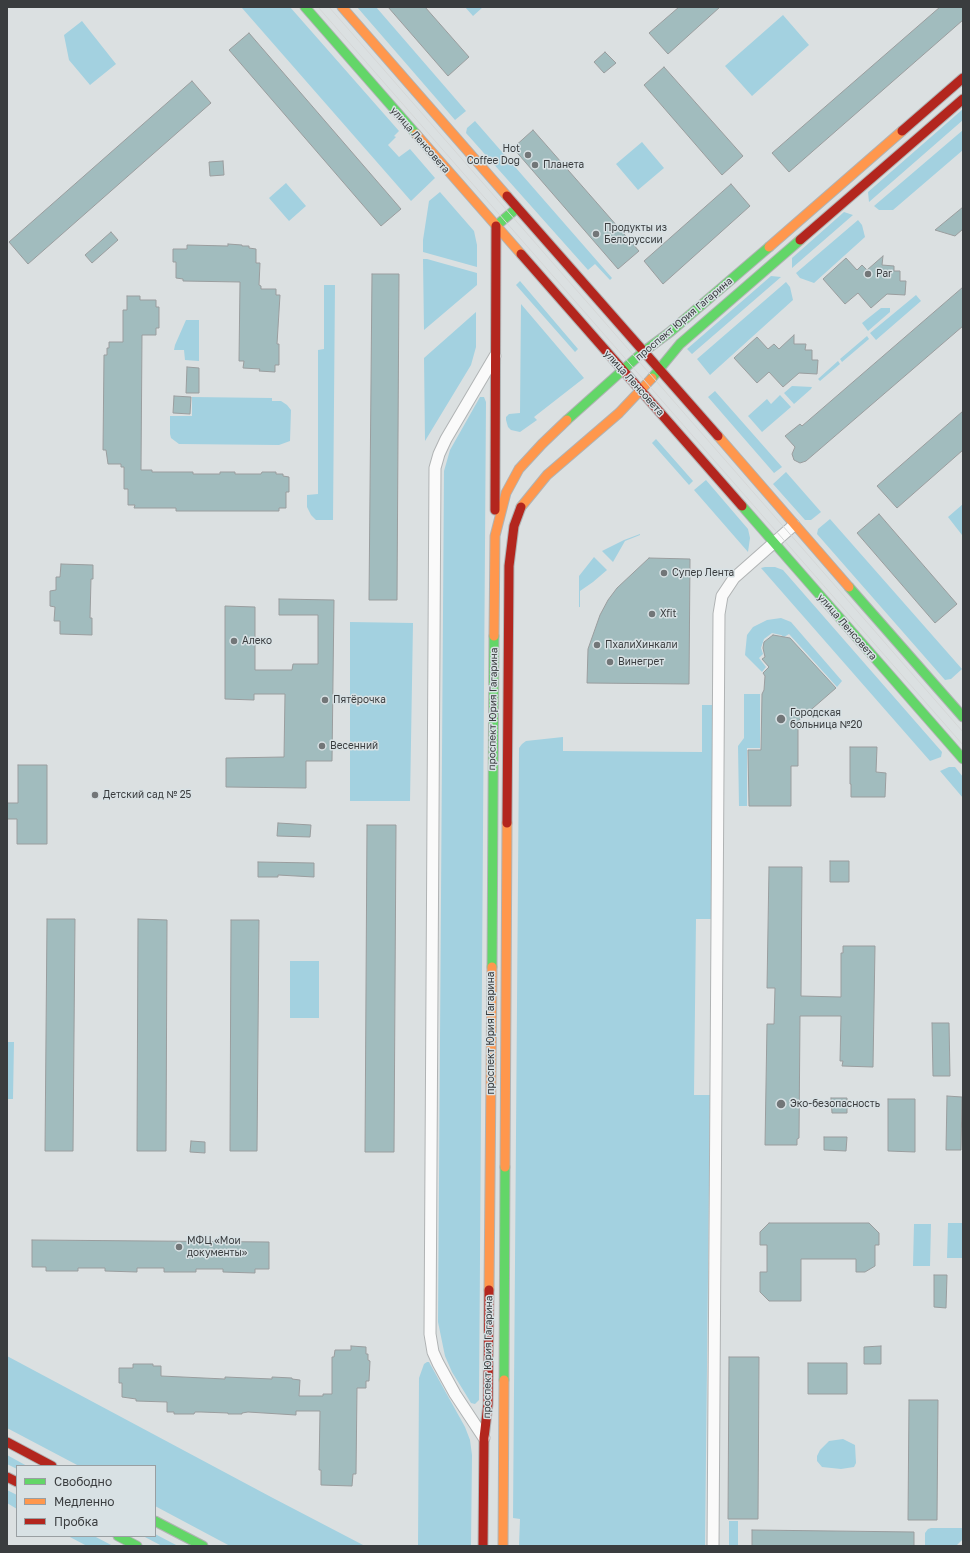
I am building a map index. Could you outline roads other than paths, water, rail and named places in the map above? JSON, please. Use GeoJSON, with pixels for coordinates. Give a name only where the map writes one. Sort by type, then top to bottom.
{"type":"FeatureCollection","features":[{"type":"Feature","properties":{"kind":"main road","name":"улица Ленсовета"},"geometry":{"type":"LineString","coordinates":[[305,7],[963,760]]}},
{"type":"Feature","properties":{"kind":"main road"},"geometry":{"type":"LineString","coordinates":[[342,7],[963,718]]}},
{"type":"Feature","properties":{"kind":"main road","name":"проспект Юрия Гагарина"},"geometry":{"type":"LineString","coordinates":[[483,1546],[484,1438],[488,1404],[495,536],[506,494],[519,469],[542,444],[622,371],[643,352],[676,327],[963,78]]}},
{"type":"Feature","properties":{"kind":"main road","name":"проспект Юрия Гагарина"},"geometry":{"type":"LineString","coordinates":[[503,1546],[509,574],[511,536],[517,516],[522,505],[546,475],[619,413],[640,392],[680,344],[963,98]]}},
{"type":"Feature","properties":{"kind":"main road"},"geometry":{"type":"LineString","coordinates":[[495,536],[496,226],[517,208]]}},
{"type":"Feature","properties":{"kind":"main road"},"geometry":{"type":"LineString","coordinates":[[7,1442],[50,1465]]}},
{"type":"Feature","properties":{"kind":"main road"},"geometry":{"type":"LineString","coordinates":[[7,1477],[16,1482]]}},
{"type":"Feature","properties":{"kind":"main road"},"geometry":{"type":"LineString","coordinates":[[156,1521],[203,1546]]}},
{"type":"Feature","properties":{"kind":"main road"},"geometry":{"type":"LineString","coordinates":[[120,1537],[137,1546]]}},
{"type":"Feature","properties":{"kind":"street"},"geometry":{"type":"LineString","coordinates":[[484,1438],[445,1377],[433,1352],[430,1334],[435,468],[439,454],[446,439],[496,354]]}},
{"type":"Feature","properties":{"kind":"street"},"geometry":{"type":"LineString","coordinates":[[713,1546],[717,818],[720,605],[722,596],[734,578],[794,525]]}},
{"type":"Feature","properties":{"kind":"tram line"},"geometry":{"type":"LineString","coordinates":[[318,7],[963,745]]}},
{"type":"Feature","properties":{"kind":"tram line"},"geometry":{"type":"LineString","coordinates":[[329,7],[963,732]]}},
{"type":"Feature","properties":{"kind":"place","name":"Hot Coffee Dog"},"geometry":{"type":"Point","coordinates":[528,155]}},
{"type":"Feature","properties":{"kind":"place","name":"Планета"},"geometry":{"type":"Point","coordinates":[535,165]}},
{"type":"Feature","properties":{"kind":"place","name":"Продукты из Белоруссии"},"geometry":{"type":"Point","coordinates":[596,234]}},
{"type":"Feature","properties":{"kind":"place","name":"Par"},"geometry":{"type":"Point","coordinates":[868,274]}},
{"type":"Feature","properties":{"kind":"place","name":"Супер Лента"},"geometry":{"type":"Point","coordinates":[664,573]}},
{"type":"Feature","properties":{"kind":"place","name":"Xfit"},"geometry":{"type":"Point","coordinates":[652,614]}},
{"type":"Feature","properties":{"kind":"place","name":"Алеко"},"geometry":{"type":"Point","coordinates":[234,641]}},
{"type":"Feature","properties":{"kind":"place","name":"ПхалиХинкали"},"geometry":{"type":"Point","coordinates":[597,645]}},
{"type":"Feature","properties":{"kind":"place","name":"Винегрет"},"geometry":{"type":"Point","coordinates":[610,662]}},
{"type":"Feature","properties":{"kind":"place","name":"Пятёрочка"},"geometry":{"type":"Point","coordinates":[325,700]}},
{"type":"Feature","properties":{"kind":"place","name":"Городская больница №20"},"geometry":{"type":"Point","coordinates":[781,719]}},
{"type":"Feature","properties":{"kind":"place","name":"Весенний"},"geometry":{"type":"Point","coordinates":[322,746]}},
{"type":"Feature","properties":{"kind":"place","name":"Детский сад № 25"},"geometry":{"type":"Point","coordinates":[95,795]}},
{"type":"Feature","properties":{"kind":"place","name":"Эко-безопасность"},"geometry":{"type":"Point","coordinates":[781,1104]}},
{"type":"Feature","properties":{"kind":"place","name":"МФЦ «Мои документы»"},"geometry":{"type":"Point","coordinates":[179,1247]}}]}
